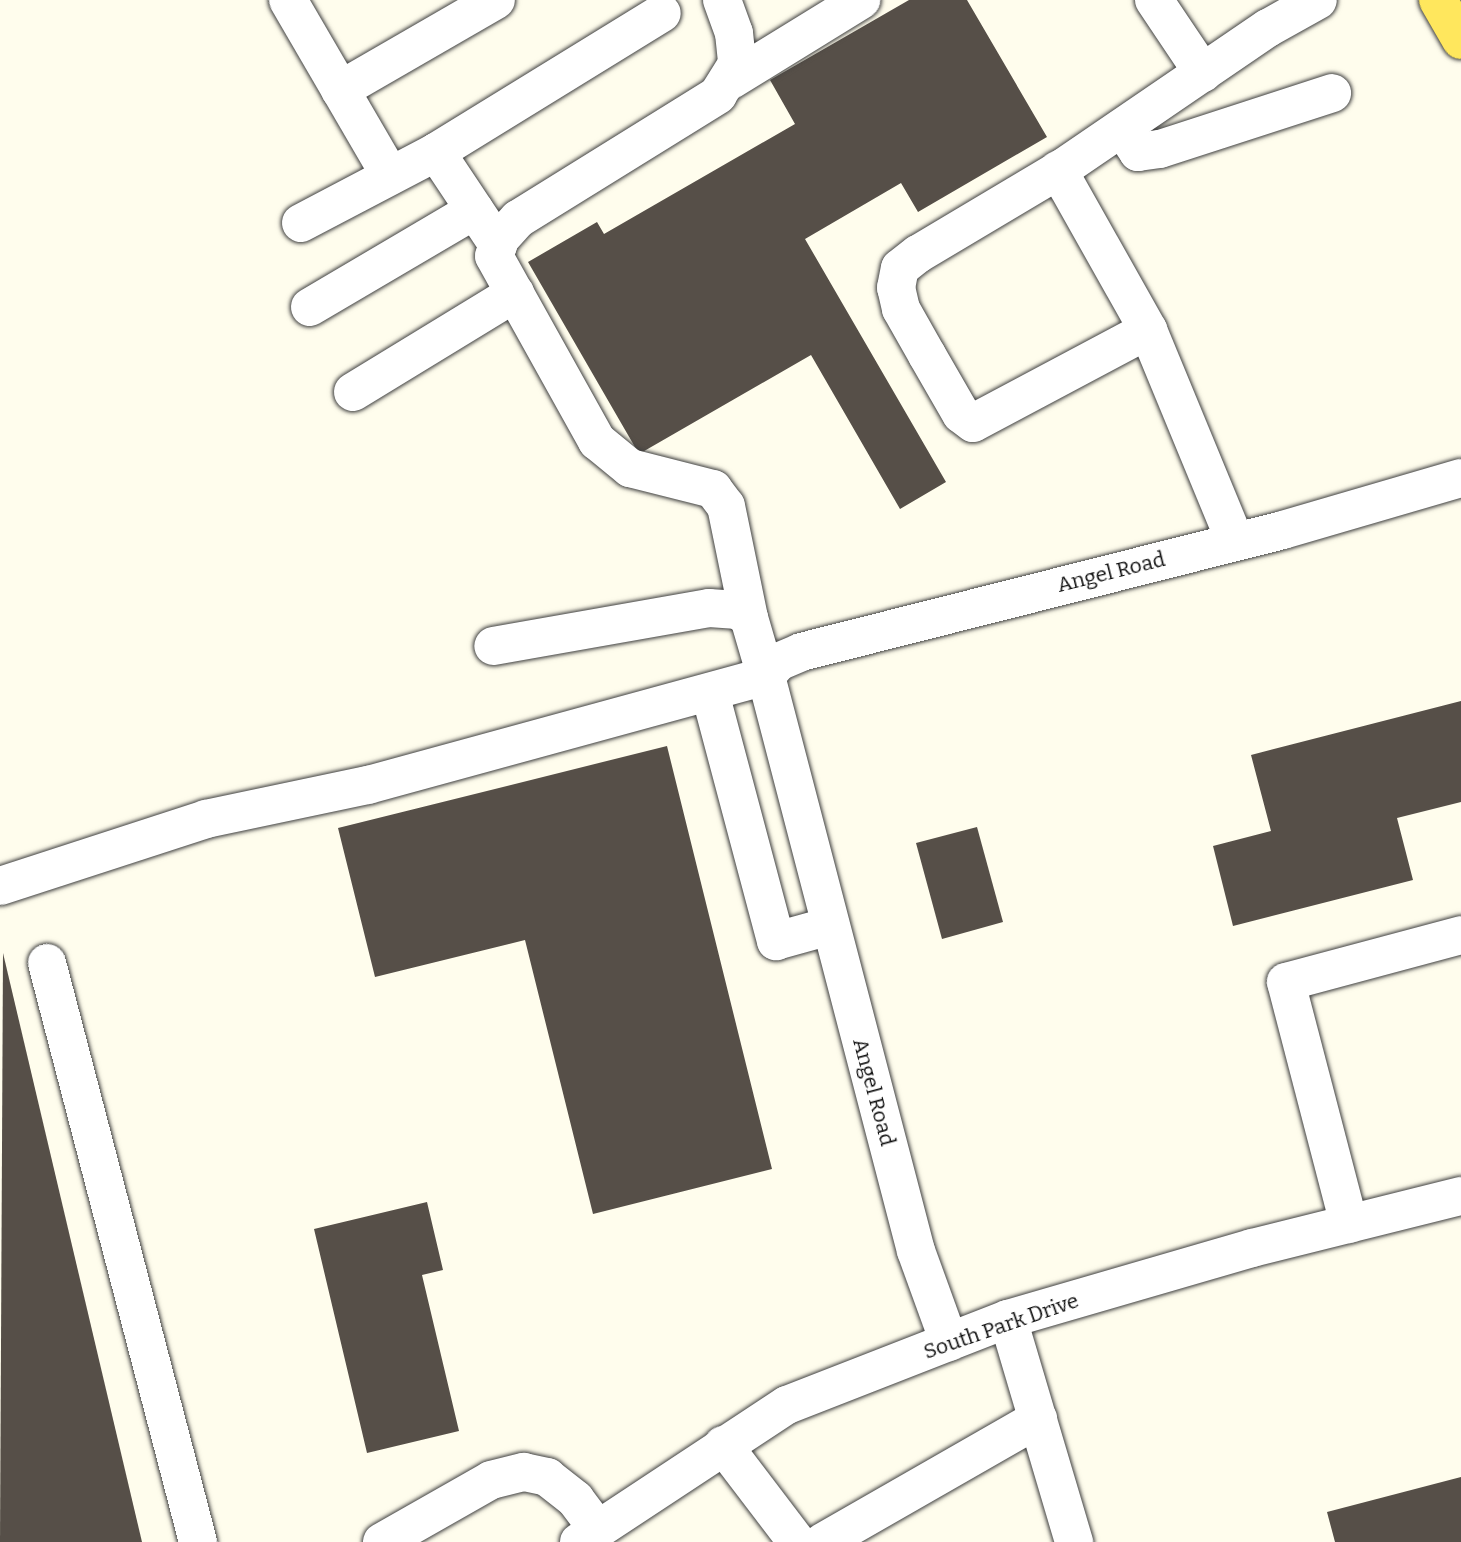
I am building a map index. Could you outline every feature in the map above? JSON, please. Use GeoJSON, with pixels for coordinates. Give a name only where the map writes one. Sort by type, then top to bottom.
{"type":"FeatureCollection","features":[{"type":"Feature","properties":{"kind":"main road"},"geometry":{"type":"LineString","coordinates":[[1438,0],[1461,40]]}},
{"type":"Feature","properties":{"kind":"street"},"geometry":{"type":"LineString","coordinates":[[288,0],[390,175]]}},
{"type":"Feature","properties":{"kind":"street"},"geometry":{"type":"LineString","coordinates":[[340,90],[496,0]]}},
{"type":"Feature","properties":{"kind":"street"},"geometry":{"type":"LineString","coordinates":[[722,0],[734,33],[737,64],[731,80]]}},
{"type":"Feature","properties":{"kind":"street"},"geometry":{"type":"LineString","coordinates":[[766,676],[749,618],[726,506],[713,489],[664,478],[615,460],[597,441],[494,256],[517,219],[718,95],[731,80],[861,0]]}},
{"type":"Feature","properties":{"kind":"street"},"geometry":{"type":"LineString","coordinates":[[1154,0],[1203,73]]}},
{"type":"Feature","properties":{"kind":"street"},"geometry":{"type":"LineString","coordinates":[[1148,330],[973,423],[961,414],[927,355],[901,309],[896,288],[901,268],[1058,170],[1318,0]]}},
{"type":"Feature","properties":{"kind":"street"},"geometry":{"type":"LineString","coordinates":[[301,223],[436,152],[662,13]]}},
{"type":"Feature","properties":{"kind":"street"},"geometry":{"type":"LineString","coordinates":[[1122,128],[1138,152],[1160,149],[1332,93]]}},
{"type":"Feature","properties":{"kind":"street"},"geometry":{"type":"LineString","coordinates":[[436,152],[498,246]]}},
{"type":"Feature","properties":{"kind":"street"},"geometry":{"type":"LineString","coordinates":[[1058,170],[1148,330],[1236,541]]}},
{"type":"Feature","properties":{"kind":"street"},"geometry":{"type":"LineString","coordinates":[[310,307],[475,209]]}},
{"type":"Feature","properties":{"kind":"street"},"geometry":{"type":"LineString","coordinates":[[353,391],[515,293]]}},
{"type":"Feature","properties":{"kind":"street","name":"Angel Road"},"geometry":{"type":"LineString","coordinates":[[0,886],[206,819],[368,785],[710,694],[766,676],[778,662],[801,652],[1236,541],[1461,478]]}},
{"type":"Feature","properties":{"kind":"street"},"geometry":{"type":"LineString","coordinates":[[493,646],[709,608],[738,610],[749,618]]}},
{"type":"Feature","properties":{"kind":"street","name":"Angel Road"},"geometry":{"type":"LineString","coordinates":[[766,676],[916,1251],[949,1342]]}},
{"type":"Feature","properties":{"kind":"street"},"geometry":{"type":"LineString","coordinates":[[710,694],[776,942],[830,926]]}},
{"type":"Feature","properties":{"kind":"street"},"geometry":{"type":"LineString","coordinates":[[1349,1224],[1286,982],[1461,935]]}},
{"type":"Feature","properties":{"kind":"street"},"geometry":{"type":"LineString","coordinates":[[47,963],[198,1542]]}},
{"type":"Feature","properties":{"kind":"street","name":"South Park Drive"},"geometry":{"type":"LineString","coordinates":[[588,1535],[787,1405],[1008,1319],[1349,1224],[1461,1196]]}},
{"type":"Feature","properties":{"kind":"street"},"geometry":{"type":"LineString","coordinates":[[1008,1319],[1074,1542]]}},
{"type":"Feature","properties":{"kind":"street"},"geometry":{"type":"LineString","coordinates":[[823,1542],[1038,1419]]}},
{"type":"Feature","properties":{"kind":"street"},"geometry":{"type":"LineString","coordinates":[[723,1445],[797,1542]]}},
{"type":"Feature","properties":{"kind":"street"},"geometry":{"type":"LineString","coordinates":[[382,1542],[491,1480],[524,1472],[547,1477],[575,1499],[588,1535]]}},
{"type":"Feature","properties":{"kind":"building"},"geometry":{"type":"Polygon","coordinates":[[[909,0],[967,0],[1047,137],[918,212],[901,183],[805,239],[946,482],[900,509],[811,355],[639,454],[528,262],[597,222],[604,234],[795,124],[770,80],[909,0]]]}},
{"type":"Feature","properties":{"kind":"building"},"geometry":{"type":"Polygon","coordinates":[[[1461,701],[1461,802],[1397,818],[1413,880],[1233,926],[1213,846],[1271,831],[1251,755],[1461,701]]]}},
{"type":"Feature","properties":{"kind":"building"},"geometry":{"type":"Polygon","coordinates":[[[667,746],[772,1169],[593,1214],[525,940],[375,977],[338,828],[667,746]]]}},
{"type":"Feature","properties":{"kind":"building"},"geometry":{"type":"Polygon","coordinates":[[[977,827],[1003,922],[942,939],[916,843],[977,827]]]}},
{"type":"Feature","properties":{"kind":"building"},"geometry":{"type":"Polygon","coordinates":[[[3,953],[142,1542],[0,1542],[3,953]]]}},
{"type":"Feature","properties":{"kind":"building"},"geometry":{"type":"Polygon","coordinates":[[[427,1202],[443,1270],[422,1275],[459,1431],[367,1453],[314,1229],[427,1202]]]}},
{"type":"Feature","properties":{"kind":"building"},"geometry":{"type":"Polygon","coordinates":[[[1461,1477],[1461,1542],[1335,1542],[1327,1512],[1461,1477]]]}}]}
